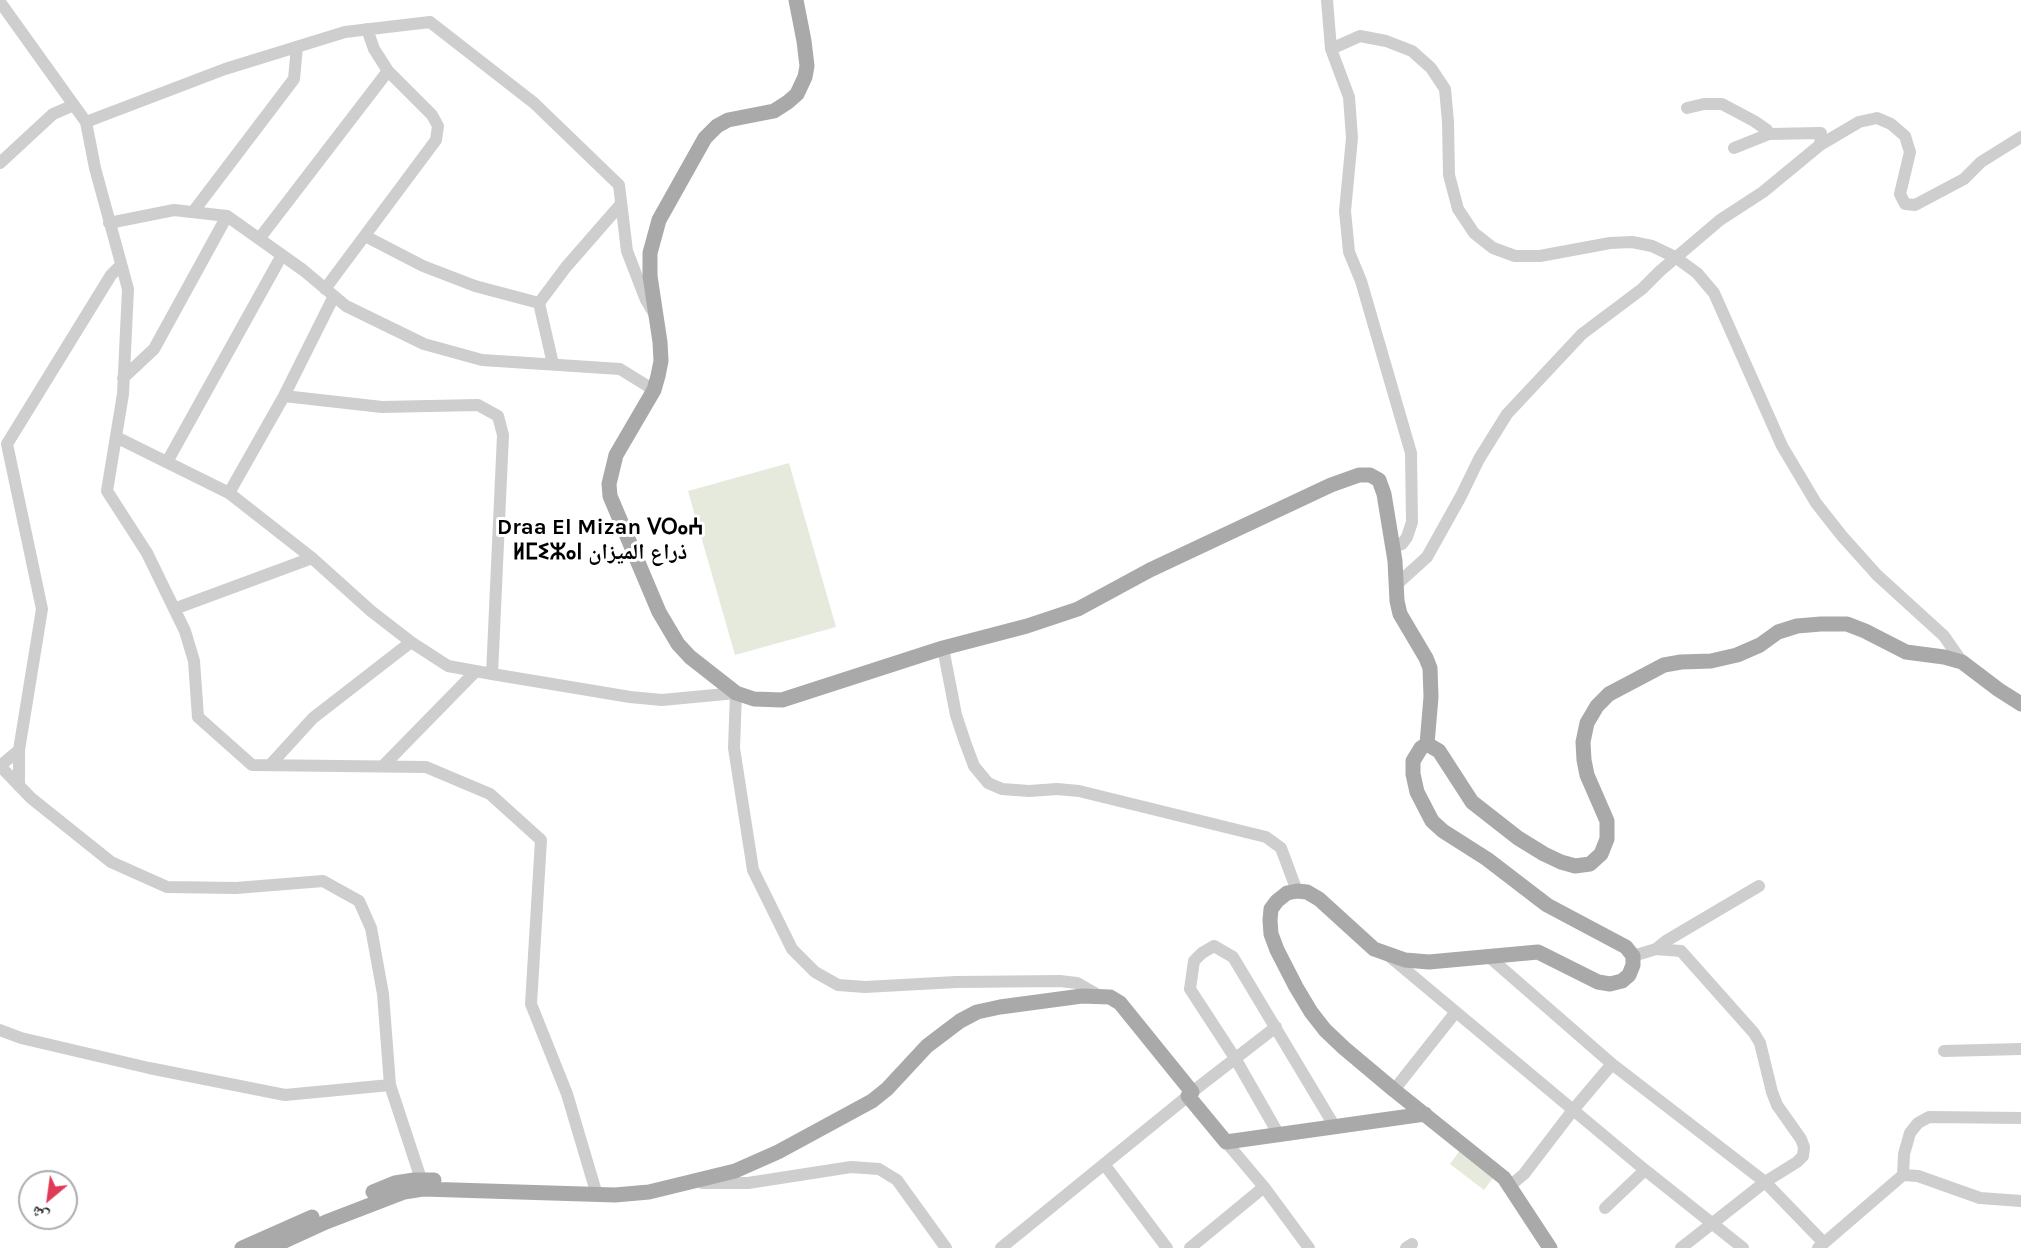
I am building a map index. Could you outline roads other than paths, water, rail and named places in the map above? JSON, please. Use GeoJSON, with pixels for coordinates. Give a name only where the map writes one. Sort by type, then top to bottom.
{"type":"FeatureCollection","features":[{"type":"Feature","properties":{"kind":"main road"},"geometry":{"type":"LineString","coordinates":[[796,0],[807,66],[797,94],[774,111],[728,120],[717,126],[705,138],[659,220],[650,253],[650,276],[661,361],[654,390],[616,455],[609,484],[610,496],[659,612],[678,644],[704,669],[736,693],[754,699],[782,700],[943,648],[1027,626],[1078,609],[1161,565],[1331,485],[1359,476],[1375,477],[1382,486],[1395,561],[1400,615],[1430,668],[1431,690],[1427,744]]}},
{"type":"Feature","properties":{"kind":"main road"},"geometry":{"type":"LineString","coordinates":[[1427,744],[1439,751],[1472,802],[1518,837],[1561,862],[1575,866],[1590,864],[1601,854],[1607,839],[1606,821],[1587,775],[1583,742],[1587,723],[1597,706],[1609,694],[1664,665],[1711,661],[1737,655],[1760,645],[1778,632],[1797,626],[1847,624],[1906,652],[1962,662],[2021,704]]}},
{"type":"Feature","properties":{"kind":"main road"},"geometry":{"type":"LineString","coordinates":[[1427,744],[1421,748],[1413,761],[1413,774],[1417,792],[1432,821],[1546,905],[1626,947],[1633,956],[1633,965],[1629,975],[1622,981],[1610,984],[1598,982],[1538,952],[1429,962],[1405,960],[1374,949],[1320,899],[1307,892],[1287,893],[1271,909],[1271,934],[1296,987],[1325,1030],[1394,1090],[1494,1168],[1511,1185],[1550,1248]]}},
{"type":"Feature","properties":{"kind":"main road"},"geometry":{"type":"LineString","coordinates":[[242,1248],[345,1203],[395,1184],[422,1179],[649,1192],[735,1171],[778,1152],[872,1101],[887,1089],[942,1033],[977,1012],[1000,1006],[1098,995],[1110,997],[1120,1003],[1226,1142],[1425,1114]]}},
{"type":"Feature","properties":{"kind":"main road"},"geometry":{"type":"LineString","coordinates":[[268,1248],[337,1217],[404,1192],[423,1189],[596,1190]]}},
{"type":"Feature","properties":{"kind":"street"},"geometry":{"type":"LineString","coordinates":[[1327,0],[1331,49],[1349,97],[1352,138],[1346,212],[1349,252],[1361,281],[1411,453],[1412,522],[1402,544],[1392,547]]}},
{"type":"Feature","properties":{"kind":"street"},"geometry":{"type":"LineString","coordinates":[[0,2],[86,122],[94,168],[128,289],[123,378],[107,491],[147,553],[185,632],[194,661],[198,717],[252,765],[426,767],[490,794],[540,840],[531,1004],[567,1094],[596,1190]]}},
{"type":"Feature","properties":{"kind":"street"},"geometry":{"type":"LineString","coordinates":[[86,122],[225,69],[345,32],[430,22],[534,103],[619,185],[627,252],[646,300],[656,317]]}},
{"type":"Feature","properties":{"kind":"street"},"geometry":{"type":"LineString","coordinates":[[229,493],[284,396],[330,292],[365,236],[436,140],[438,126],[432,115],[388,71],[374,49],[367,29]]}},
{"type":"Feature","properties":{"kind":"street"},"geometry":{"type":"LineString","coordinates":[[1331,49],[1360,36],[1377,39],[1412,51],[1431,68],[1444,89],[1448,122],[1449,175],[1458,209],[1474,233],[1493,248],[1515,255],[1540,256],[1610,243],[1632,242],[1652,246],[1675,257],[1697,273],[1714,293],[1782,446],[1816,503],[1877,575],[1944,636],[1962,662]]}},
{"type":"Feature","properties":{"kind":"street"},"geometry":{"type":"LineString","coordinates":[[193,212],[294,79],[297,47]]}},
{"type":"Feature","properties":{"kind":"street"},"geometry":{"type":"LineString","coordinates":[[260,239],[388,71]]}},
{"type":"Feature","properties":{"kind":"street"},"geometry":{"type":"LineString","coordinates":[[1687,108],[1704,104],[1722,104],[1754,121],[1769,134]]}},
{"type":"Feature","properties":{"kind":"street"},"geometry":{"type":"LineString","coordinates":[[0,163],[53,114],[74,105]]}},
{"type":"Feature","properties":{"kind":"street"},"geometry":{"type":"LineString","coordinates":[[1396,585],[1427,557],[1479,459],[1507,414],[1582,334],[1642,289],[1675,257],[1720,220],[1762,192],[1820,145],[1859,122],[1876,118],[1890,124],[1905,136],[1910,152],[1900,194],[1905,204],[1916,205],[1964,178],[1982,162],[2021,137]]}},
{"type":"Feature","properties":{"kind":"street"},"geometry":{"type":"LineString","coordinates":[[1734,148],[1769,134],[1821,133],[1820,145]]}},
{"type":"Feature","properties":{"kind":"street"},"geometry":{"type":"LineString","coordinates":[[553,364],[539,303],[566,267],[621,204]]}},
{"type":"Feature","properties":{"kind":"street"},"geometry":{"type":"LineString","coordinates":[[110,223],[174,210],[227,216],[282,255],[346,306],[424,344],[482,360],[620,369],[654,390]]}},
{"type":"Feature","properties":{"kind":"street"},"geometry":{"type":"LineString","coordinates":[[123,378],[154,349],[227,216]]}},
{"type":"Feature","properties":{"kind":"street"},"geometry":{"type":"LineString","coordinates":[[365,236],[423,266],[475,286],[539,303]]}},
{"type":"Feature","properties":{"kind":"street"},"geometry":{"type":"LineString","coordinates":[[167,462],[282,255]]}},
{"type":"Feature","properties":{"kind":"street"},"geometry":{"type":"LineString","coordinates":[[20,786],[18,750],[42,609],[7,444],[111,274],[121,265]]}},
{"type":"Feature","properties":{"kind":"street"},"geometry":{"type":"LineString","coordinates":[[284,396],[382,407],[478,405],[498,416],[503,435],[492,674]]}},
{"type":"Feature","properties":{"kind":"street"},"geometry":{"type":"LineString","coordinates":[[116,437],[229,493],[312,558],[371,611],[411,642],[448,666],[630,698],[662,700],[736,693],[734,748],[753,870],[792,949],[815,972],[838,985],[865,987],[956,982],[1060,981],[1077,983],[1098,995]]}},
{"type":"Feature","properties":{"kind":"street"},"geometry":{"type":"LineString","coordinates":[[174,609],[312,558]]}},
{"type":"Feature","properties":{"kind":"street"},"geometry":{"type":"LineString","coordinates":[[270,764],[313,718],[411,642]]}},
{"type":"Feature","properties":{"kind":"street"},"geometry":{"type":"LineString","coordinates":[[943,648],[956,716],[974,766],[988,783],[1002,789],[1079,791],[1266,837],[1281,849],[1297,891]]}},
{"type":"Feature","properties":{"kind":"street"},"geometry":{"type":"LineString","coordinates":[[383,766],[476,671]]}},
{"type":"Feature","properties":{"kind":"street"},"geometry":{"type":"LineString","coordinates":[[18,750],[0,766],[31,798],[111,862],[167,886],[236,888],[323,881],[359,901],[371,928],[382,994],[390,1085],[422,1179]]}},
{"type":"Feature","properties":{"kind":"street"},"geometry":{"type":"LineString","coordinates":[[1656,949],[1666,940],[1760,886]]}},
{"type":"Feature","properties":{"kind":"street"},"geometry":{"type":"LineString","coordinates":[[1279,1135],[1235,1058],[1190,989],[1194,961],[1214,946],[1233,957],[1335,1128]]}},
{"type":"Feature","properties":{"kind":"street"},"geometry":{"type":"LineString","coordinates":[[1633,956],[1656,949],[1681,951],[1754,1033],[1760,1043],[1777,1105],[1801,1139],[1804,1147],[1800,1160],[1765,1182],[1681,1248]]}},
{"type":"Feature","properties":{"kind":"street"},"geometry":{"type":"LineString","coordinates":[[1388,955],[1645,1170],[1743,1248]]}},
{"type":"Feature","properties":{"kind":"street"},"geometry":{"type":"LineString","coordinates":[[1488,956],[1612,1064],[1765,1182],[1821,1245],[1903,1175],[1918,1176],[1980,1198],[2021,1201]]}},
{"type":"Feature","properties":{"kind":"street"},"geometry":{"type":"LineString","coordinates":[[1394,1090],[1455,1013]]}},
{"type":"Feature","properties":{"kind":"street"},"geometry":{"type":"LineString","coordinates":[[1001,1248],[1275,1027]]}},
{"type":"Feature","properties":{"kind":"street"},"geometry":{"type":"LineString","coordinates":[[0,1030],[21,1038],[149,1068],[285,1095],[390,1085]]}},
{"type":"Feature","properties":{"kind":"street"},"geometry":{"type":"LineString","coordinates":[[1944,1051],[2021,1049]]}},
{"type":"Feature","properties":{"kind":"street"},"geometry":{"type":"LineString","coordinates":[[1511,1185],[1524,1174],[1612,1064]]}},
{"type":"Feature","properties":{"kind":"street"},"geometry":{"type":"LineString","coordinates":[[1903,1175],[1904,1154],[1910,1133],[1918,1123],[1929,1117],[2021,1118]]}},
{"type":"Feature","properties":{"kind":"street"},"geometry":{"type":"LineString","coordinates":[[1226,1142],[1309,1248]]}},
{"type":"Feature","properties":{"kind":"street"},"geometry":{"type":"LineString","coordinates":[[1104,1164],[1167,1248]]}},
{"type":"Feature","properties":{"kind":"street"},"geometry":{"type":"LineString","coordinates":[[683,1185],[748,1183],[851,1167],[879,1169],[897,1180],[946,1248]]}},
{"type":"Feature","properties":{"kind":"street"},"geometry":{"type":"LineString","coordinates":[[1605,1208],[1645,1170]]}},
{"type":"Feature","properties":{"kind":"street"},"geometry":{"type":"LineString","coordinates":[[1190,1248],[1264,1188]]}},
{"type":"Feature","properties":{"kind":"district","name":"Draa El Mizan ⴸⵔⴰⵄ ⵍⵎⵉⵣⴰⵏ ذراع الميزان"},"geometry":{"type":"Point","coordinates":[600,540]}}]}
